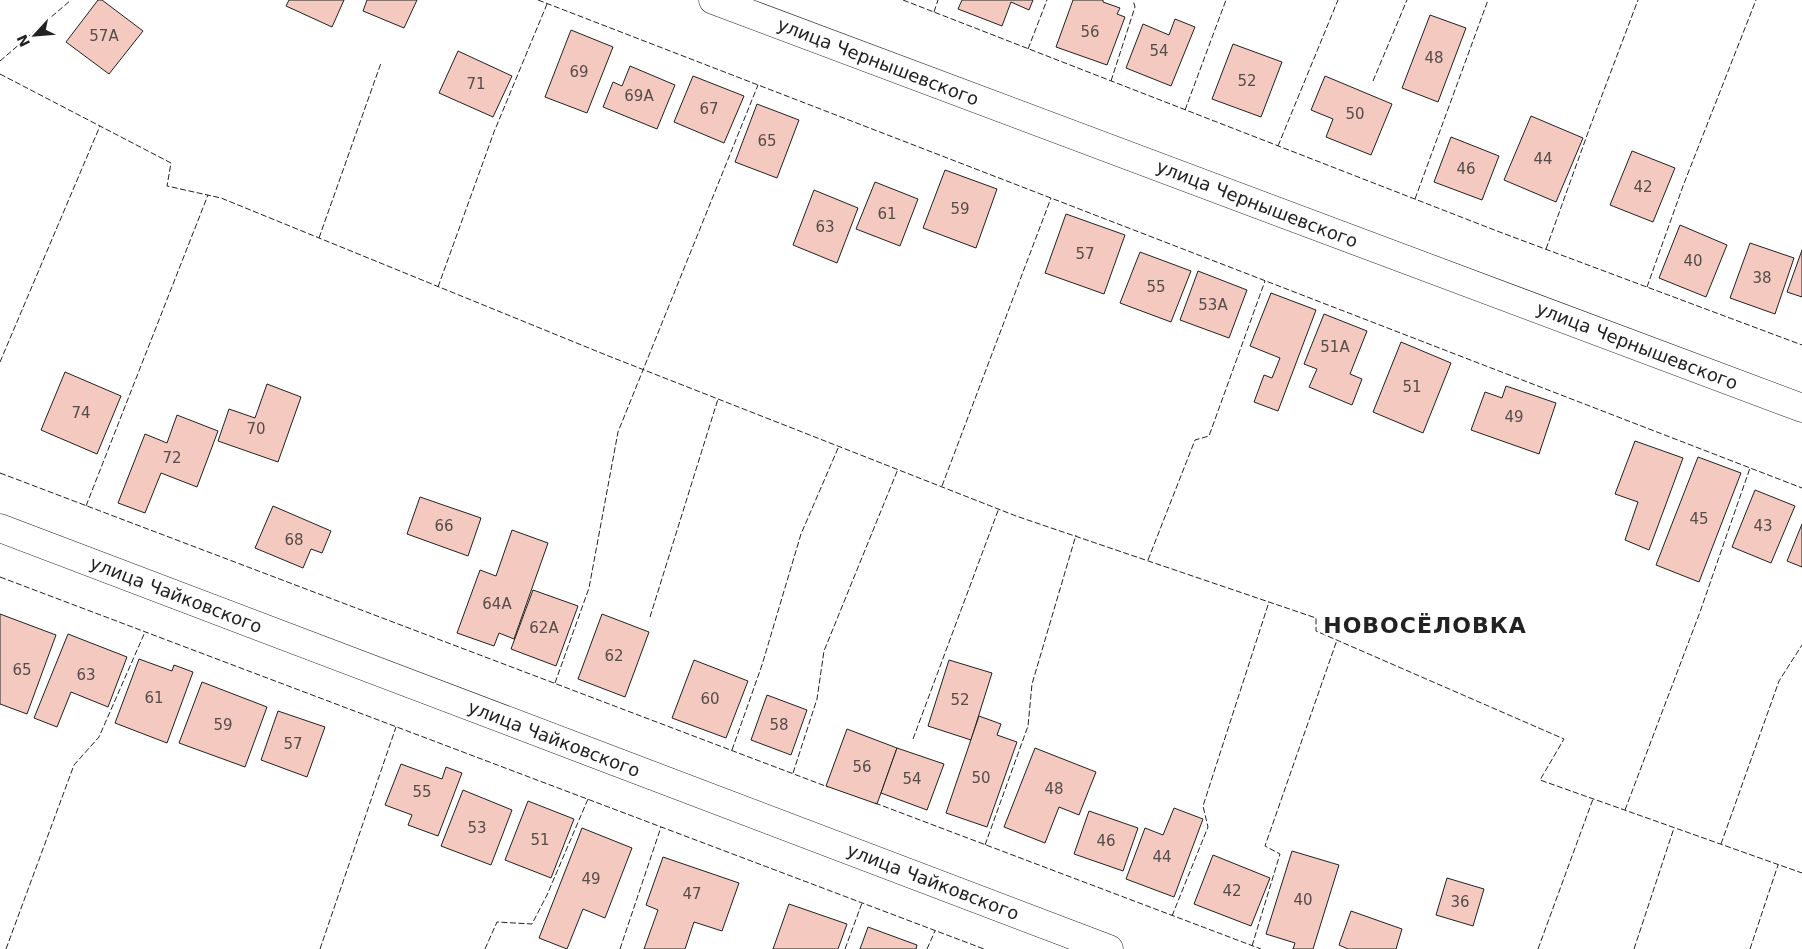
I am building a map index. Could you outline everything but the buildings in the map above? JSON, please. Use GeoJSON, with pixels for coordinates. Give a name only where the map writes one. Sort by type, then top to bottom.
{"type":"FeatureCollection","features":[{"type":"Feature","properties":{"kind":"street","name":"улица Чернышевского"},"geometry":{"type":"LineString","coordinates":[[713,0],[1802,408]]}},
{"type":"Feature","properties":{"kind":"street","name":"улица Чайковского"},"geometry":{"type":"LineString","coordinates":[[0,528],[1109,949]]}},
{"type":"Feature","properties":{"kind":"fence"},"geometry":{"type":"LineString","coordinates":[[0,61],[71,0]]}},
{"type":"Feature","properties":{"kind":"fence"},"geometry":{"type":"LineString","coordinates":[[538,0],[1802,488]]}},
{"type":"Feature","properties":{"kind":"fence"},"geometry":{"type":"LineString","coordinates":[[903,0],[1497,231],[1802,345]]}},
{"type":"Feature","properties":{"kind":"fence"},"geometry":{"type":"LineString","coordinates":[[934,12],[938,0]]}},
{"type":"Feature","properties":{"kind":"fence"},"geometry":{"type":"LineString","coordinates":[[1028,49],[1047,0]]}},
{"type":"Feature","properties":{"kind":"fence"},"geometry":{"type":"LineString","coordinates":[[1111,81],[1135,7],[1133,0]]}},
{"type":"Feature","properties":{"kind":"fence"},"geometry":{"type":"LineString","coordinates":[[1185,110],[1226,0]]}},
{"type":"Feature","properties":{"kind":"fence"},"geometry":{"type":"LineString","coordinates":[[1278,146],[1338,0]]}},
{"type":"Feature","properties":{"kind":"fence"},"geometry":{"type":"LineString","coordinates":[[1373,81],[1407,0]]}},
{"type":"Feature","properties":{"kind":"fence"},"geometry":{"type":"LineString","coordinates":[[1415,199],[1488,0]]}},
{"type":"Feature","properties":{"kind":"fence"},"geometry":{"type":"LineString","coordinates":[[1546,249],[1638,0]]}},
{"type":"Feature","properties":{"kind":"fence"},"geometry":{"type":"LineString","coordinates":[[1647,287],[1683,186],[1756,0]]}},
{"type":"Feature","properties":{"kind":"fence"},"geometry":{"type":"LineString","coordinates":[[438,287],[494,132],[547,4]]}},
{"type":"Feature","properties":{"kind":"fence"},"geometry":{"type":"LineString","coordinates":[[319,238],[381,63]]}},
{"type":"Feature","properties":{"kind":"fence"},"geometry":{"type":"LineString","coordinates":[[0,74],[171,163],[167,186],[221,198],[606,355],[1016,516],[1316,618],[1316,631],[1564,739],[1540,780],[1802,873]]}},
{"type":"Feature","properties":{"kind":"fence"},"geometry":{"type":"LineString","coordinates":[[555,683],[589,588],[618,432],[758,85]]}},
{"type":"Feature","properties":{"kind":"fence"},"geometry":{"type":"LineString","coordinates":[[0,362],[100,126]]}},
{"type":"Feature","properties":{"kind":"fence"},"geometry":{"type":"LineString","coordinates":[[86,506],[208,195]]}},
{"type":"Feature","properties":{"kind":"fence"},"geometry":{"type":"LineString","coordinates":[[942,486],[1051,198]]}},
{"type":"Feature","properties":{"kind":"fence"},"geometry":{"type":"LineString","coordinates":[[1148,560],[1195,440],[1209,436],[1265,281]]}},
{"type":"Feature","properties":{"kind":"fence"},"geometry":{"type":"LineString","coordinates":[[650,617],[718,399]]}},
{"type":"Feature","properties":{"kind":"fence"},"geometry":{"type":"LineString","coordinates":[[732,750],[762,665],[801,534],[839,446]]}},
{"type":"Feature","properties":{"kind":"fence"},"geometry":{"type":"LineString","coordinates":[[1625,810],[1700,612],[1750,468]]}},
{"type":"Feature","properties":{"kind":"fence"},"geometry":{"type":"LineString","coordinates":[[793,773],[817,699],[824,651],[898,469]]}},
{"type":"Feature","properties":{"kind":"fence"},"geometry":{"type":"LineString","coordinates":[[0,473],[828,787]]}},
{"type":"Feature","properties":{"kind":"fence"},"geometry":{"type":"LineString","coordinates":[[913,739],[999,508]]}},
{"type":"Feature","properties":{"kind":"fence"},"geometry":{"type":"LineString","coordinates":[[985,845],[1028,726],[1032,684],[1076,535]]}},
{"type":"Feature","properties":{"kind":"fence"},"geometry":{"type":"LineString","coordinates":[[0,577],[984,949]]}},
{"type":"Feature","properties":{"kind":"fence"},"geometry":{"type":"LineString","coordinates":[[1172,916],[1208,827],[1203,806],[1269,602]]}},
{"type":"Feature","properties":{"kind":"fence"},"geometry":{"type":"LineString","coordinates":[[6,949],[74,765],[99,737],[145,632]]}},
{"type":"Feature","properties":{"kind":"fence"},"geometry":{"type":"LineString","coordinates":[[1252,946],[1280,854],[1265,846],[1337,640]]}},
{"type":"Feature","properties":{"kind":"fence"},"geometry":{"type":"LineString","coordinates":[[1721,844],[1779,681],[1802,645]]}},
{"type":"Feature","properties":{"kind":"fence"},"geometry":{"type":"LineString","coordinates":[[320,949],[396,727]]}},
{"type":"Feature","properties":{"kind":"fence"},"geometry":{"type":"LineString","coordinates":[[485,949],[497,922],[532,924],[547,895],[588,799]]}},
{"type":"Feature","properties":{"kind":"fence"},"geometry":{"type":"LineString","coordinates":[[1538,949],[1593,799]]}},
{"type":"Feature","properties":{"kind":"fence"},"geometry":{"type":"LineString","coordinates":[[875,803],[1261,949]]}},
{"type":"Feature","properties":{"kind":"fence"},"geometry":{"type":"LineString","coordinates":[[620,949],[661,827]]}},
{"type":"Feature","properties":{"kind":"fence"},"geometry":{"type":"LineString","coordinates":[[1634,949],[1674,828]]}},
{"type":"Feature","properties":{"kind":"fence"},"geometry":{"type":"LineString","coordinates":[[1750,949],[1778,865]]}},
{"type":"Feature","properties":{"kind":"fence"},"geometry":{"type":"LineString","coordinates":[[845,949],[862,903]]}},
{"type":"Feature","properties":{"kind":"fence"},"geometry":{"type":"LineString","coordinates":[[927,949],[935,931]]}},
{"type":"Feature","properties":{"kind":"district","name":"НОВОСЁЛОВКА"},"geometry":{"type":"Point","coordinates":[1425,625]}}]}
